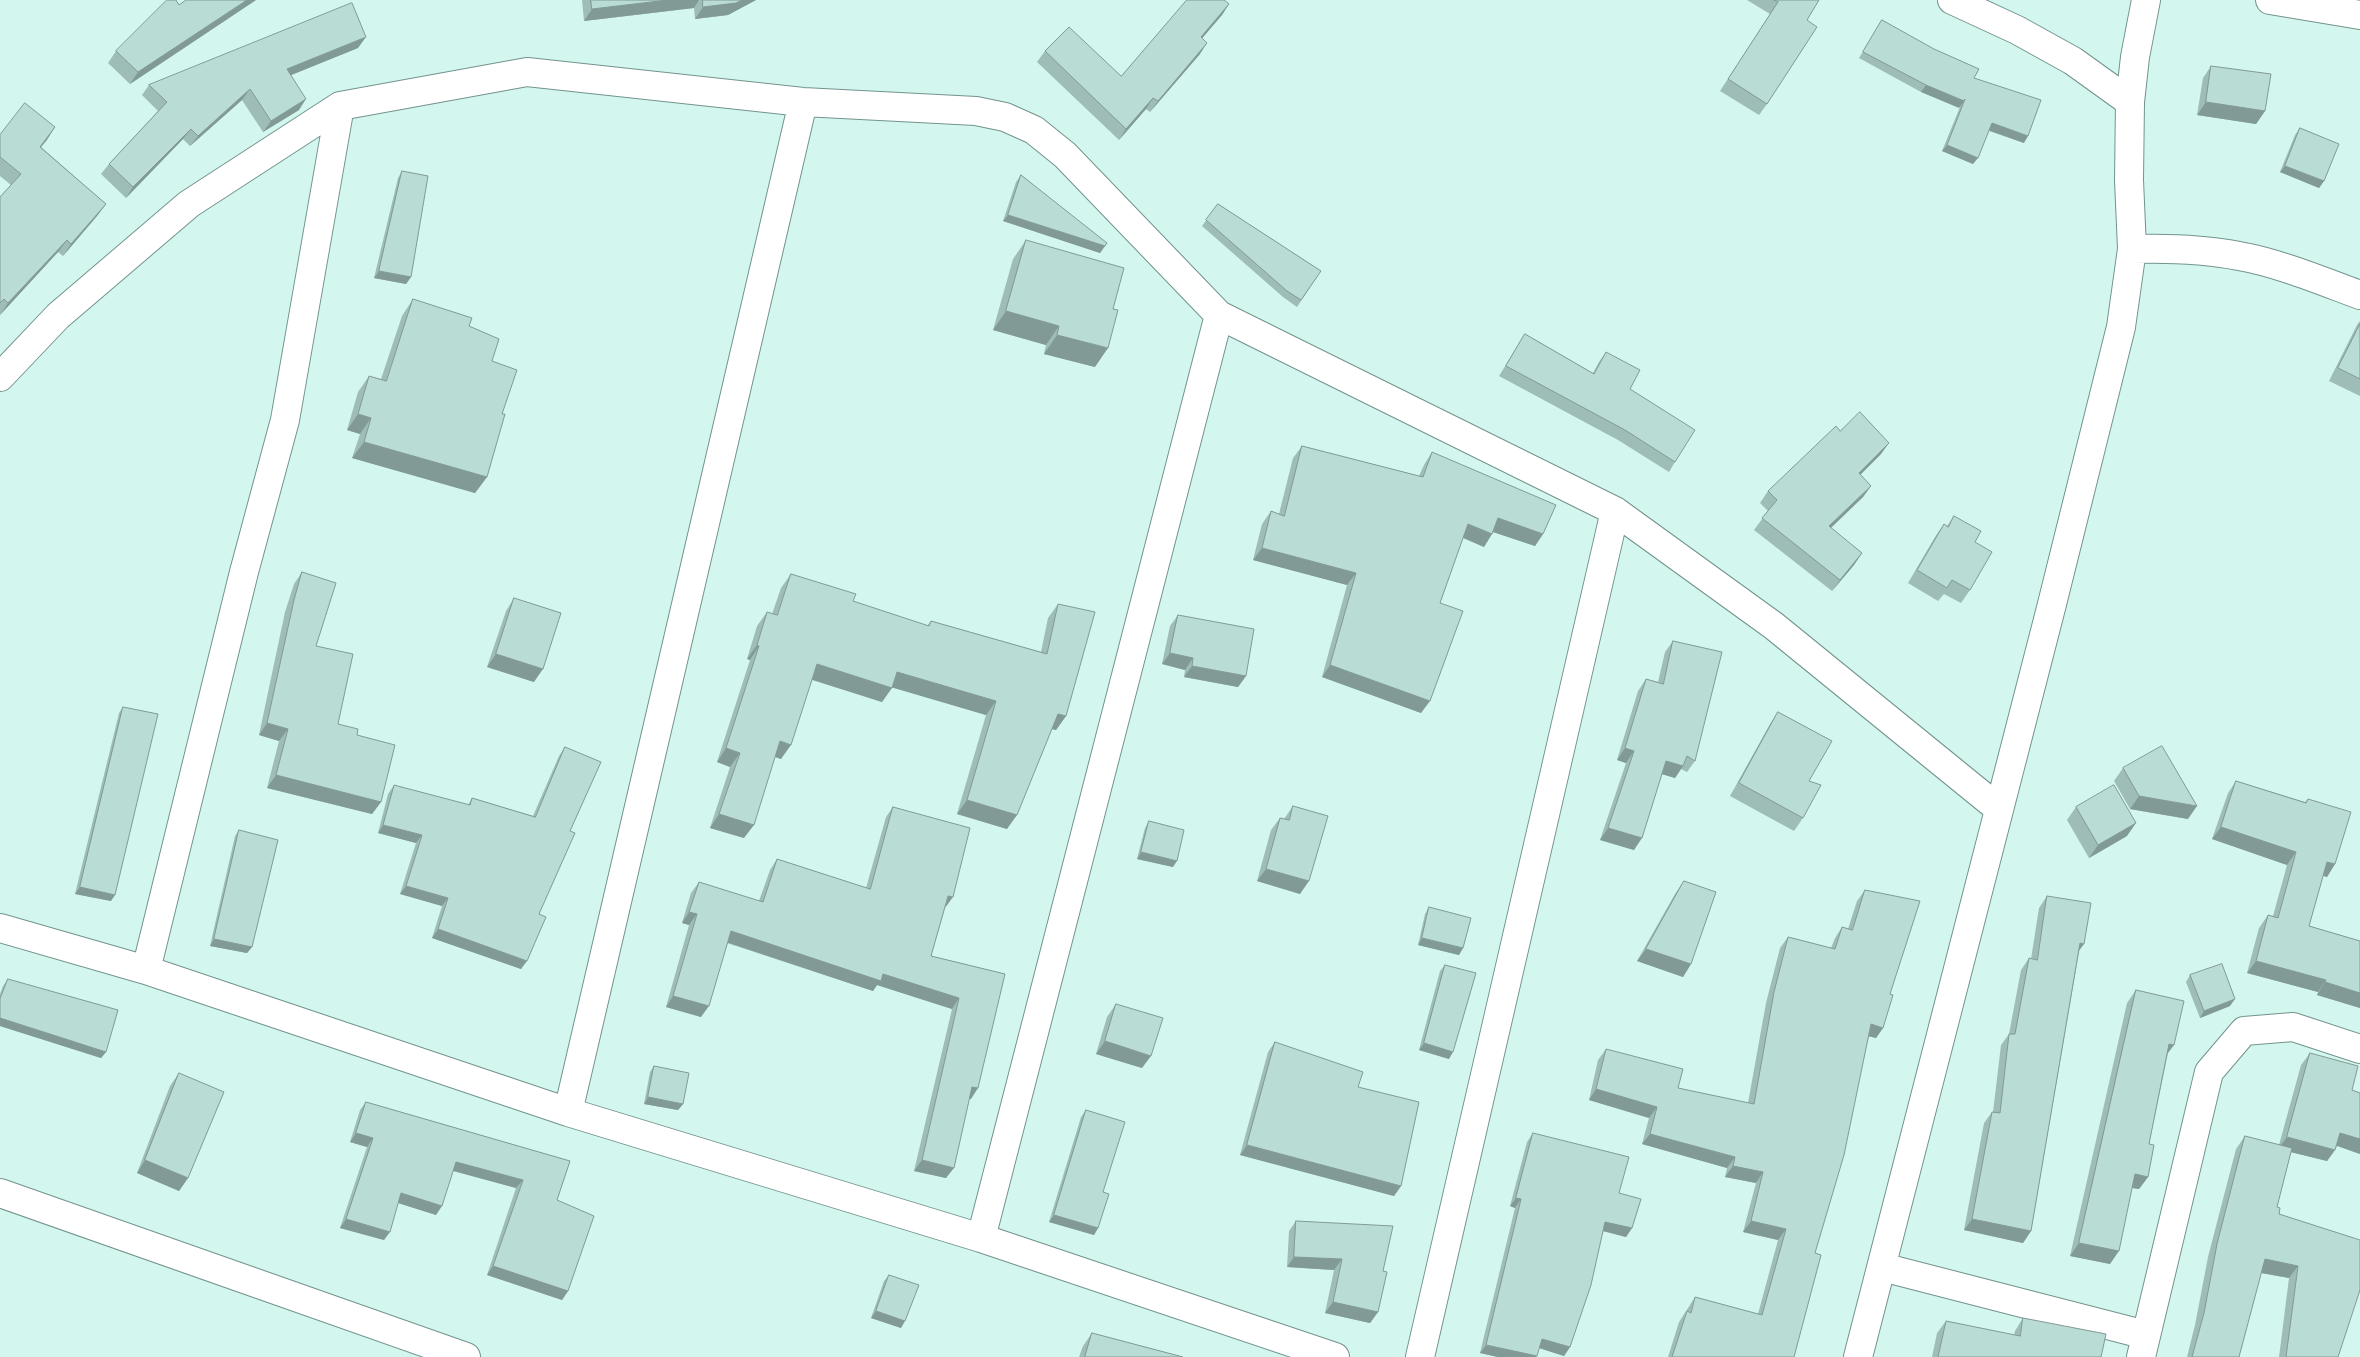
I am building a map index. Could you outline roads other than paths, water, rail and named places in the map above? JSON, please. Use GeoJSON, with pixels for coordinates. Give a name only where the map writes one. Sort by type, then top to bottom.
{"type":"FeatureCollection","features":[{"type":"Feature","properties":{"kind":"street"},"geometry":{"type":"LineString","coordinates":[[1952,0],[2017,30],[2073,61],[2130,102]]}},
{"type":"Feature","properties":{"kind":"street"},"geometry":{"type":"LineString","coordinates":[[1858,1357],[2121,327],[2132,249],[2129,180],[2130,102],[2146,0]]}},
{"type":"Feature","properties":{"kind":"street"},"geometry":{"type":"LineString","coordinates":[[2270,0],[2360,15]]}},
{"type":"Feature","properties":{"kind":"street"},"geometry":{"type":"LineString","coordinates":[[0,377],[58,316],[189,204],[340,106],[527,72],[803,102],[976,111],[1004,117],[1034,130],[1065,155],[1219,315],[1615,511],[1774,626],[1999,809]]}},
{"type":"Feature","properties":{"kind":"street"},"geometry":{"type":"LineString","coordinates":[[568,1112],[803,102]]}},
{"type":"Feature","properties":{"kind":"street"},"geometry":{"type":"LineString","coordinates":[[146,970],[242,581],[285,420],[340,106]]}},
{"type":"Feature","properties":{"kind":"street"},"geometry":{"type":"LineString","coordinates":[[2132,249],[2177,248],[2240,256],[2323,281],[2360,295]]}},
{"type":"Feature","properties":{"kind":"street"},"geometry":{"type":"LineString","coordinates":[[981,1238],[1219,315]]}},
{"type":"Feature","properties":{"kind":"street"},"geometry":{"type":"LineString","coordinates":[[1420,1357],[1615,511]]}},
{"type":"Feature","properties":{"kind":"street"},"geometry":{"type":"LineString","coordinates":[[0,928],[146,970],[568,1112],[981,1238],[1335,1357]]}},
{"type":"Feature","properties":{"kind":"street"},"geometry":{"type":"LineString","coordinates":[[1882,1267],[2144,1346],[2209,1072],[2244,1031],[2293,1028],[2360,1049]]}},
{"type":"Feature","properties":{"kind":"street"},"geometry":{"type":"LineString","coordinates":[[0,1193],[466,1357]]}}]}
